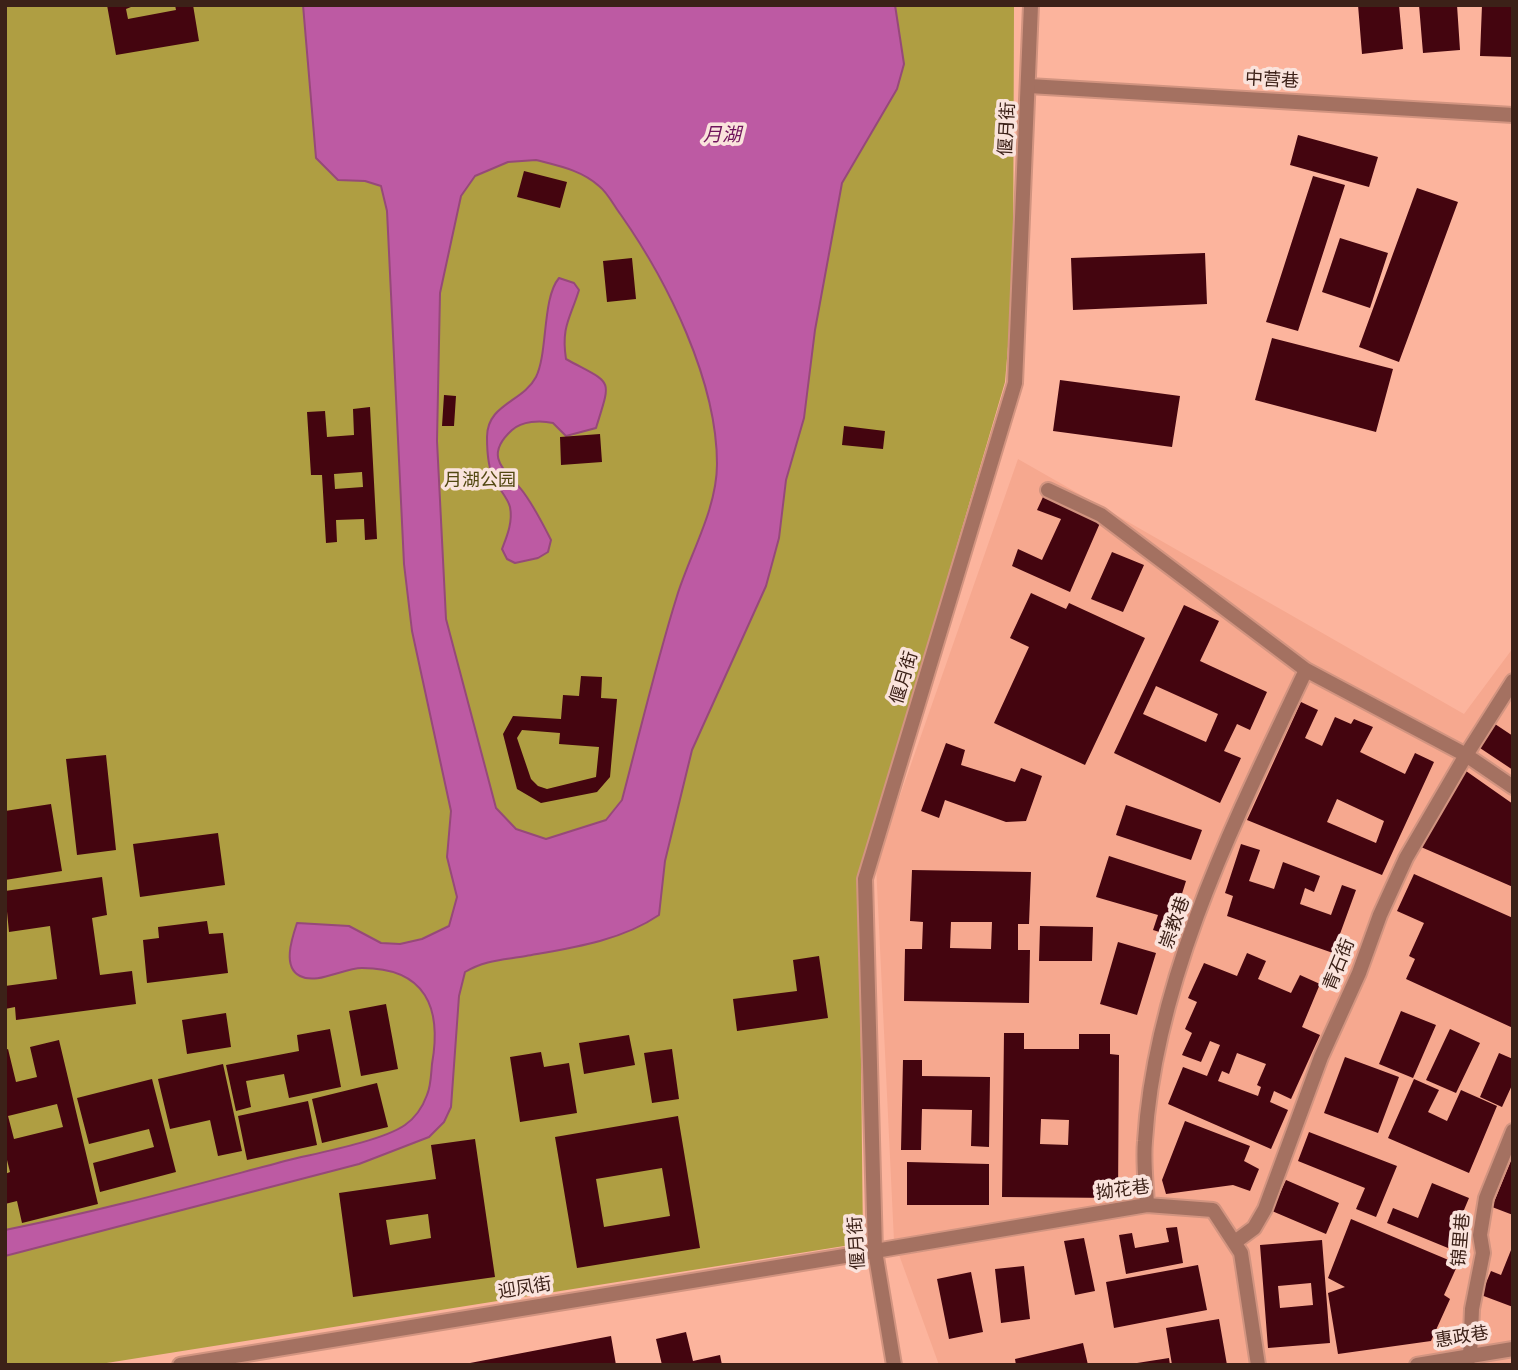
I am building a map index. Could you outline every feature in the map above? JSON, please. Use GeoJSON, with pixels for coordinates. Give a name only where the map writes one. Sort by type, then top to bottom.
{"type":"FeatureCollection","features":[{"type":"Feature","properties":{"kind":"street","name":"偃月街"},"geometry":{"type":"LineString","coordinates":[[894,1365],[875,1251],[865,879],[1015,383],[1031,5]]}},
{"type":"Feature","properties":{"kind":"street","name":"中营巷"},"geometry":{"type":"LineString","coordinates":[[1029,86],[1513,115]]}},
{"type":"Feature","properties":{"kind":"street"},"geometry":{"type":"LineString","coordinates":[[1048,490],[1101,515],[1306,670],[1466,755],[1513,787]]}},
{"type":"Feature","properties":{"kind":"street","name":"崇教巷"},"geometry":{"type":"LineString","coordinates":[[1147,1205],[1144,1143],[1151,1089],[1186,952],[1231,830],[1306,670]]}},
{"type":"Feature","properties":{"kind":"street","name":"青石街"},"geometry":{"type":"LineString","coordinates":[[1234,1242],[1254,1228],[1265,1209],[1321,1057],[1406,858],[1513,681]]}},
{"type":"Feature","properties":{"kind":"street","name":"锦里巷"},"geometry":{"type":"LineString","coordinates":[[1470,1357],[1472,1309],[1483,1253],[1480,1235],[1486,1198],[1513,1131]]}},
{"type":"Feature","properties":{"kind":"street","name":"拗花巷"},"geometry":{"type":"LineString","coordinates":[[875,1251],[1147,1205],[1213,1210],[1241,1253],[1258,1365]]}},
{"type":"Feature","properties":{"kind":"street","name":"迎凤街"},"geometry":{"type":"LineString","coordinates":[[180,1365],[875,1251]]}},
{"type":"Feature","properties":{"kind":"street","name":"惠政巷"},"geometry":{"type":"LineString","coordinates":[[1418,1365],[1513,1349]]}},
{"type":"Feature","properties":{"kind":"shaded area"},"geometry":{"type":"Polygon","coordinates":[[[1018,459],[1464,714],[1513,648],[1513,1365],[939,1365],[894,1241],[876,864],[1018,459]]]}},
{"type":"Feature","properties":{"kind":"green space","name":"月湖公园"},"geometry":{"type":"Polygon","coordinates":[[[5,5],[1014,5],[1013,286],[1005,382],[859,878],[863,1243],[94,1365],[5,1365],[5,5]]]}},
{"type":"Feature","properties":{"kind":"water","name":"月湖"},"geometry":{"type":"Polygon","coordinates":[[[303,5],[895,5],[904,64],[897,89],[842,183],[815,330],[804,418],[786,480],[779,538],[766,586],[692,750],[665,861],[659,915],[612,937],[487,963],[465,972],[459,996],[451,1107],[444,1122],[429,1137],[359,1164],[5,1256],[5,1230],[349,1146],[395,1131],[412,1119],[428,1091],[434,1025],[425,995],[415,984],[401,975],[362,968],[314,979],[307,978],[294,972],[290,959],[297,923],[349,926],[381,943],[400,944],[422,939],[449,926],[457,897],[447,857],[451,811],[412,631],[404,564],[387,211],[381,186],[365,181],[338,180],[316,158],[303,5]],[[536,160],[508,162],[475,176],[461,196],[440,293],[437,441],[446,619],[496,808],[516,829],[546,839],[606,820],[622,800],[669,621],[713,498],[717,464],[715,432],[699,366],[687,334],[656,270],[602,189],[577,172],[536,160]]]}},
{"type":"Feature","properties":{"kind":"water"},"geometry":{"type":"Polygon","coordinates":[[[559,278],[574,283],[579,290],[566,331],[566,359],[593,373],[605,384],[605,399],[596,428],[566,436],[553,423],[531,422],[512,430],[498,449],[501,465],[528,498],[551,540],[548,552],[538,558],[515,563],[507,559],[502,549],[511,513],[509,504],[490,470],[487,437],[493,417],[523,392],[536,377],[540,367],[550,299],[559,278]]]}},
{"type":"Feature","properties":{"kind":"building"},"geometry":{"type":"Polygon","coordinates":[[[107,5],[136,5],[126,9],[128,19],[176,10],[175,5],[193,5],[199,41],[116,55],[107,5]]]}},
{"type":"Feature","properties":{"kind":"building"},"geometry":{"type":"Polygon","coordinates":[[[1358,5],[1399,5],[1403,49],[1362,54],[1358,5]]]}},
{"type":"Feature","properties":{"kind":"building"},"geometry":{"type":"Polygon","coordinates":[[[1419,5],[1457,5],[1460,50],[1423,53],[1419,5]]]}},
{"type":"Feature","properties":{"kind":"building"},"geometry":{"type":"Polygon","coordinates":[[[1482,5],[1513,5],[1513,57],[1480,56],[1482,5]]]}},
{"type":"Feature","properties":{"kind":"building"},"geometry":{"type":"Polygon","coordinates":[[[1298,135],[1378,157],[1369,187],[1290,165],[1298,135]]]}},
{"type":"Feature","properties":{"kind":"building"},"geometry":{"type":"Polygon","coordinates":[[[524,171],[567,182],[560,208],[517,197],[524,171]]]}},
{"type":"Feature","properties":{"kind":"building"},"geometry":{"type":"Polygon","coordinates":[[[1313,176],[1345,185],[1298,331],[1266,322],[1313,176]]]}},
{"type":"Feature","properties":{"kind":"building"},"geometry":{"type":"Polygon","coordinates":[[[1417,188],[1458,202],[1399,362],[1359,347],[1417,188]]]}},
{"type":"Feature","properties":{"kind":"building"},"geometry":{"type":"Polygon","coordinates":[[[1340,238],[1388,253],[1370,308],[1322,292],[1340,238]]]}},
{"type":"Feature","properties":{"kind":"building"},"geometry":{"type":"Polygon","coordinates":[[[1205,253],[1207,304],[1073,310],[1071,258],[1205,253]]]}},
{"type":"Feature","properties":{"kind":"building"},"geometry":{"type":"Polygon","coordinates":[[[632,258],[636,299],[607,302],[603,261],[632,258]]]}},
{"type":"Feature","properties":{"kind":"building"},"geometry":{"type":"Polygon","coordinates":[[[1272,338],[1393,369],[1376,432],[1255,400],[1272,338]]]}},
{"type":"Feature","properties":{"kind":"building"},"geometry":{"type":"Polygon","coordinates":[[[1060,380],[1180,396],[1172,447],[1053,431],[1060,380]]]}},
{"type":"Feature","properties":{"kind":"building"},"geometry":{"type":"Polygon","coordinates":[[[444,395],[456,396],[454,426],[442,426],[444,395]]]}},
{"type":"Feature","properties":{"kind":"building"},"geometry":{"type":"Polygon","coordinates":[[[370,407],[377,539],[365,540],[364,519],[336,520],[337,542],[326,543],[322,475],[311,475],[307,412],[325,411],[327,437],[354,435],[353,409],[370,407]],[[362,472],[334,474],[335,489],[363,487],[362,472]]]}},
{"type":"Feature","properties":{"kind":"building"},"geometry":{"type":"Polygon","coordinates":[[[844,426],[885,431],[883,449],[842,445],[844,426]]]}},
{"type":"Feature","properties":{"kind":"building"},"geometry":{"type":"Polygon","coordinates":[[[600,434],[602,462],[561,465],[560,437],[600,434]]]}},
{"type":"Feature","properties":{"kind":"building"},"geometry":{"type":"Polygon","coordinates":[[[1043,497],[1100,523],[1070,592],[1012,566],[1018,549],[1042,560],[1061,519],[1037,510],[1043,497]]]}},
{"type":"Feature","properties":{"kind":"building"},"geometry":{"type":"Polygon","coordinates":[[[1112,552],[1144,565],[1123,612],[1091,599],[1112,552]]]}},
{"type":"Feature","properties":{"kind":"building"},"geometry":{"type":"Polygon","coordinates":[[[1031,593],[1066,609],[1069,603],[1145,638],[1085,765],[994,723],[1029,647],[1010,638],[1031,593]]]}},
{"type":"Feature","properties":{"kind":"building"},"geometry":{"type":"Polygon","coordinates":[[[1184,605],[1219,621],[1200,661],[1267,692],[1250,730],[1237,724],[1224,751],[1241,758],[1220,803],[1114,753],[1184,605]],[[1156,686],[1143,714],[1206,742],[1218,714],[1156,686]]]}},
{"type":"Feature","properties":{"kind":"building"},"geometry":{"type":"Polygon","coordinates":[[[581,676],[602,677],[601,698],[617,699],[610,777],[597,792],[541,803],[517,789],[503,734],[513,716],[561,719],[563,695],[579,696],[581,676]],[[522,730],[517,738],[531,779],[538,786],[547,789],[596,777],[599,747],[559,744],[560,733],[522,730]]]}},
{"type":"Feature","properties":{"kind":"building"},"geometry":{"type":"Polygon","coordinates":[[[1301,702],[1318,710],[1305,738],[1322,746],[1335,717],[1351,724],[1354,719],[1373,727],[1360,752],[1405,774],[1415,753],[1434,762],[1382,875],[1247,820],[1301,702]],[[1337,799],[1327,822],[1376,843],[1384,821],[1337,799]]]}},
{"type":"Feature","properties":{"kind":"building"},"geometry":{"type":"Polygon","coordinates":[[[1495,724],[1513,736],[1513,770],[1480,748],[1495,724]]]}},
{"type":"Feature","properties":{"kind":"building"},"geometry":{"type":"Polygon","coordinates":[[[946,743],[965,750],[961,765],[1015,782],[1021,768],[1042,776],[1026,821],[1006,822],[945,800],[939,818],[921,811],[946,743]]]}},
{"type":"Feature","properties":{"kind":"building"},"geometry":{"type":"Polygon","coordinates":[[[106,755],[116,850],[77,855],[66,759],[106,755]]]}},
{"type":"Feature","properties":{"kind":"building"},"geometry":{"type":"Polygon","coordinates":[[[1466,771],[1513,804],[1513,887],[1421,847],[1466,771]]]}},
{"type":"Feature","properties":{"kind":"building"},"geometry":{"type":"Polygon","coordinates":[[[51,804],[62,871],[5,880],[5,811],[51,804]]]}},
{"type":"Feature","properties":{"kind":"building"},"geometry":{"type":"Polygon","coordinates":[[[1126,805],[1202,830],[1191,860],[1116,835],[1126,805]]]}},
{"type":"Feature","properties":{"kind":"building"},"geometry":{"type":"Polygon","coordinates":[[[218,833],[225,885],[140,897],[133,844],[218,833]]]}},
{"type":"Feature","properties":{"kind":"building"},"geometry":{"type":"Polygon","coordinates":[[[1241,844],[1260,850],[1249,881],[1274,889],[1283,862],[1320,876],[1314,892],[1305,888],[1300,904],[1331,915],[1342,885],[1356,890],[1333,953],[1227,916],[1233,896],[1225,893],[1241,844]]]}},
{"type":"Feature","properties":{"kind":"building"},"geometry":{"type":"Polygon","coordinates":[[[1109,856],[1186,881],[1169,935],[1153,930],[1158,915],[1096,897],[1109,856]]]}},
{"type":"Feature","properties":{"kind":"building"},"geometry":{"type":"Polygon","coordinates":[[[912,870],[1031,872],[1029,924],[1018,924],[1018,950],[1030,950],[1029,1003],[904,1001],[905,949],[922,949],[923,922],[910,921],[912,870]],[[951,922],[950,948],[991,949],[992,922],[951,922]]]}},
{"type":"Feature","properties":{"kind":"building"},"geometry":{"type":"Polygon","coordinates":[[[1414,874],[1513,918],[1513,1028],[1406,979],[1415,959],[1409,956],[1424,923],[1397,911],[1414,874]]]}},
{"type":"Feature","properties":{"kind":"building"},"geometry":{"type":"Polygon","coordinates":[[[102,877],[107,915],[92,918],[100,975],[132,971],[136,1004],[16,1020],[15,1007],[5,1009],[5,986],[57,979],[50,926],[9,932],[5,891],[102,877]]]}},
{"type":"Feature","properties":{"kind":"building"},"geometry":{"type":"Polygon","coordinates":[[[207,921],[209,934],[223,933],[228,973],[147,983],[143,940],[159,938],[158,927],[207,921]]]}},
{"type":"Feature","properties":{"kind":"building"},"geometry":{"type":"Polygon","coordinates":[[[1040,926],[1093,927],[1092,961],[1039,961],[1040,926]]]}},
{"type":"Feature","properties":{"kind":"building"},"geometry":{"type":"Polygon","coordinates":[[[1118,942],[1156,953],[1137,1015],[1100,1004],[1118,942]]]}},
{"type":"Feature","properties":{"kind":"building"},"geometry":{"type":"Polygon","coordinates":[[[1247,953],[1266,961],[1258,979],[1291,993],[1300,975],[1320,984],[1302,1027],[1320,1035],[1291,1099],[1274,1091],[1270,1102],[1288,1110],[1271,1149],[1168,1104],[1183,1067],[1207,1076],[1220,1045],[1210,1041],[1201,1062],[1182,1055],[1192,1033],[1185,1029],[1197,1002],[1188,998],[1204,963],[1237,976],[1247,953]],[[1237,1053],[1229,1074],[1222,1071],[1218,1081],[1258,1096],[1261,1087],[1257,1085],[1266,1064],[1237,1053]]]}},
{"type":"Feature","properties":{"kind":"building"},"geometry":{"type":"Polygon","coordinates":[[[819,956],[828,1018],[737,1031],[733,999],[797,991],[793,960],[819,956]]]}},
{"type":"Feature","properties":{"kind":"building"},"geometry":{"type":"Polygon","coordinates":[[[386,1004],[398,1069],[361,1076],[349,1011],[386,1004]]]}},
{"type":"Feature","properties":{"kind":"building"},"geometry":{"type":"Polygon","coordinates":[[[1401,1011],[1436,1025],[1413,1078],[1379,1064],[1401,1011]]]}},
{"type":"Feature","properties":{"kind":"building"},"geometry":{"type":"Polygon","coordinates":[[[226,1013],[231,1047],[187,1054],[182,1020],[226,1013]]]}},
{"type":"Feature","properties":{"kind":"building"},"geometry":{"type":"Polygon","coordinates":[[[330,1029],[341,1087],[289,1098],[284,1074],[246,1081],[251,1107],[236,1111],[226,1065],[299,1051],[297,1035],[330,1029]]]}},
{"type":"Feature","properties":{"kind":"building"},"geometry":{"type":"Polygon","coordinates":[[[1450,1029],[1480,1043],[1456,1093],[1426,1080],[1450,1029]]]}},
{"type":"Feature","properties":{"kind":"building"},"geometry":{"type":"Polygon","coordinates":[[[1004,1033],[1024,1033],[1024,1049],[1079,1049],[1079,1034],[1110,1034],[1110,1054],[1119,1055],[1118,1198],[1002,1197],[1004,1033]],[[1041,1119],[1040,1144],[1068,1145],[1069,1120],[1041,1119]]]}},
{"type":"Feature","properties":{"kind":"building"},"geometry":{"type":"Polygon","coordinates":[[[629,1035],[635,1065],[584,1074],[579,1043],[629,1035]]]}},
{"type":"Feature","properties":{"kind":"building"},"geometry":{"type":"Polygon","coordinates":[[[59,1040],[98,1204],[22,1223],[17,1201],[5,1204],[5,1174],[10,1172],[5,1152],[5,1050],[8,1049],[16,1082],[37,1077],[30,1047],[59,1040]],[[57,1104],[8,1116],[14,1139],[63,1127],[57,1104]]]}},
{"type":"Feature","properties":{"kind":"building"},"geometry":{"type":"Polygon","coordinates":[[[672,1049],[679,1099],[652,1103],[644,1053],[672,1049]]]}},
{"type":"Feature","properties":{"kind":"building"},"geometry":{"type":"Polygon","coordinates":[[[541,1052],[544,1067],[569,1063],[577,1113],[520,1122],[510,1057],[541,1052]]]}},
{"type":"Feature","properties":{"kind":"building"},"geometry":{"type":"Polygon","coordinates":[[[1499,1053],[1513,1059],[1513,1083],[1502,1107],[1480,1097],[1499,1053]]]}},
{"type":"Feature","properties":{"kind":"building"},"geometry":{"type":"Polygon","coordinates":[[[1345,1057],[1399,1077],[1378,1133],[1324,1113],[1345,1057]]]}},
{"type":"Feature","properties":{"kind":"building"},"geometry":{"type":"Polygon","coordinates":[[[903,1060],[922,1060],[922,1076],[990,1077],[989,1147],[971,1146],[972,1110],[922,1109],[921,1150],[901,1150],[903,1060]]]}},
{"type":"Feature","properties":{"kind":"building"},"geometry":{"type":"Polygon","coordinates":[[[223,1064],[242,1151],[218,1156],[210,1120],[170,1129],[158,1079],[223,1064]]]}},
{"type":"Feature","properties":{"kind":"building"},"geometry":{"type":"Polygon","coordinates":[[[152,1079],[176,1172],[100,1192],[93,1163],[154,1147],[149,1129],[89,1144],[77,1098],[152,1079]]]}},
{"type":"Feature","properties":{"kind":"building"},"geometry":{"type":"Polygon","coordinates":[[[1414,1079],[1439,1090],[1428,1112],[1447,1121],[1461,1090],[1497,1106],[1469,1173],[1388,1138],[1414,1079]]]}},
{"type":"Feature","properties":{"kind":"building"},"geometry":{"type":"Polygon","coordinates":[[[377,1083],[388,1127],[322,1143],[312,1099],[377,1083]]]}},
{"type":"Feature","properties":{"kind":"building"},"geometry":{"type":"Polygon","coordinates":[[[308,1101],[317,1145],[247,1160],[238,1116],[308,1101]]]}},
{"type":"Feature","properties":{"kind":"building"},"geometry":{"type":"Polygon","coordinates":[[[678,1116],[700,1248],[577,1268],[555,1137],[678,1116]],[[662,1168],[596,1179],[604,1227],[670,1216],[662,1168]]]}},
{"type":"Feature","properties":{"kind":"building"},"geometry":{"type":"Polygon","coordinates":[[[1185,1121],[1250,1146],[1244,1161],[1259,1169],[1250,1191],[1233,1185],[1166,1194],[1162,1180],[1185,1121]]]}},
{"type":"Feature","properties":{"kind":"building"},"geometry":{"type":"Polygon","coordinates":[[[1309,1132],[1397,1166],[1376,1217],[1356,1209],[1365,1188],[1298,1161],[1309,1132]]]}},
{"type":"Feature","properties":{"kind":"building"},"geometry":{"type":"Polygon","coordinates":[[[475,1139],[495,1277],[353,1297],[339,1193],[436,1179],[431,1145],[475,1139]],[[428,1214],[386,1220],[390,1245],[431,1238],[428,1214]]]}},
{"type":"Feature","properties":{"kind":"building"},"geometry":{"type":"Polygon","coordinates":[[[1513,1156],[1513,1215],[1492,1207],[1513,1156]]]}},
{"type":"Feature","properties":{"kind":"building"},"geometry":{"type":"Polygon","coordinates":[[[907,1162],[989,1164],[989,1205],[907,1205],[907,1162]]]}},
{"type":"Feature","properties":{"kind":"building"},"geometry":{"type":"Polygon","coordinates":[[[1286,1180],[1339,1203],[1326,1234],[1272,1211],[1286,1180]]]}},
{"type":"Feature","properties":{"kind":"building"},"geometry":{"type":"Polygon","coordinates":[[[1432,1183],[1469,1198],[1448,1248],[1387,1223],[1393,1208],[1418,1218],[1432,1183]]]}},
{"type":"Feature","properties":{"kind":"building"},"geometry":{"type":"Polygon","coordinates":[[[1351,1219],[1458,1264],[1444,1295],[1450,1299],[1431,1341],[1338,1354],[1328,1293],[1345,1287],[1328,1278],[1351,1219]]]}},
{"type":"Feature","properties":{"kind":"building"},"geometry":{"type":"Polygon","coordinates":[[[1177,1227],[1183,1263],[1126,1274],[1119,1235],[1132,1233],[1135,1248],[1169,1242],[1166,1228],[1177,1227]]]}},
{"type":"Feature","properties":{"kind":"building"},"geometry":{"type":"Polygon","coordinates":[[[1084,1238],[1095,1291],[1075,1295],[1064,1241],[1084,1238]]]}},
{"type":"Feature","properties":{"kind":"building"},"geometry":{"type":"Polygon","coordinates":[[[1322,1240],[1330,1343],[1268,1348],[1260,1245],[1322,1240]],[[1311,1283],[1278,1286],[1280,1308],[1313,1305],[1311,1283]]]}},
{"type":"Feature","properties":{"kind":"building"},"geometry":{"type":"Polygon","coordinates":[[[1513,1245],[1513,1307],[1481,1295],[1491,1271],[1501,1275],[1513,1245]]]}},
{"type":"Feature","properties":{"kind":"building"},"geometry":{"type":"Polygon","coordinates":[[[1198,1265],[1207,1310],[1114,1328],[1106,1282],[1198,1265]]]}},
{"type":"Feature","properties":{"kind":"building"},"geometry":{"type":"Polygon","coordinates":[[[1024,1266],[1030,1319],[1001,1323],[995,1269],[1024,1266]]]}},
{"type":"Feature","properties":{"kind":"building"},"geometry":{"type":"Polygon","coordinates":[[[971,1272],[983,1332],[949,1339],[937,1279],[971,1272]]]}},
{"type":"Feature","properties":{"kind":"building"},"geometry":{"type":"Polygon","coordinates":[[[1219,1319],[1227,1365],[1172,1365],[1166,1328],[1219,1319]]]}},
{"type":"Feature","properties":{"kind":"building"},"geometry":{"type":"Polygon","coordinates":[[[686,1332],[693,1361],[720,1355],[722,1365],[662,1365],[656,1339],[686,1332]]]}},
{"type":"Feature","properties":{"kind":"building"},"geometry":{"type":"Polygon","coordinates":[[[611,1336],[616,1365],[470,1365],[470,1363],[611,1336]]]}},
{"type":"Feature","properties":{"kind":"building"},"geometry":{"type":"Polygon","coordinates":[[[1083,1343],[1088,1365],[1016,1365],[1015,1359],[1083,1343]]]}},
{"type":"Feature","properties":{"kind":"building"},"geometry":{"type":"Polygon","coordinates":[[[1169,1358],[1170,1365],[1137,1365],[1137,1363],[1169,1358]]]}}]}
